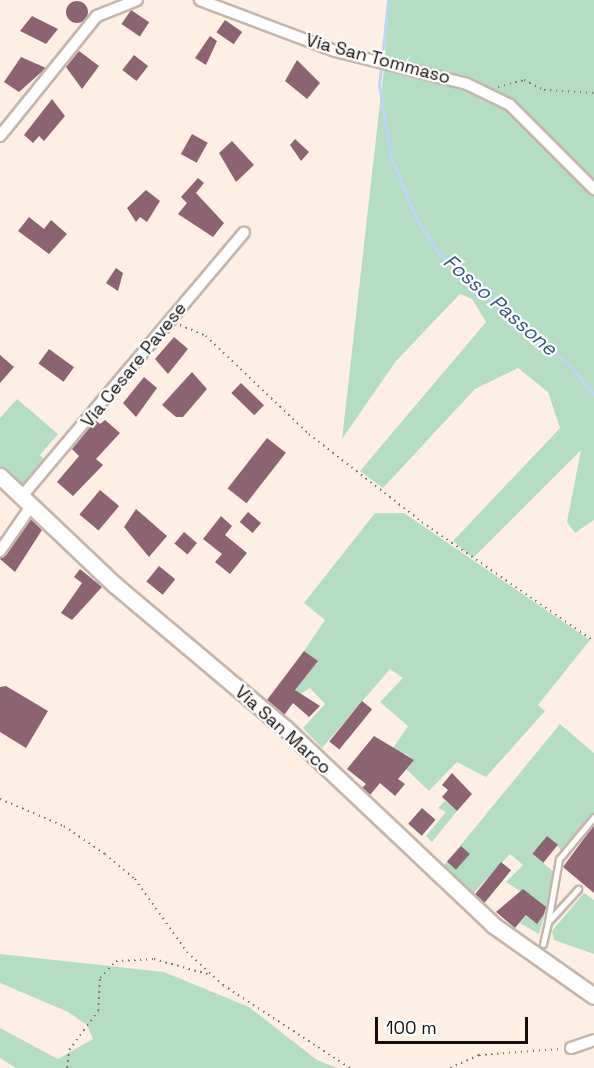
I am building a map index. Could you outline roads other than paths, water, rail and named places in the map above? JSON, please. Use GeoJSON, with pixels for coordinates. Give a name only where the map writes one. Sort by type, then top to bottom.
{"type":"FeatureCollection","features":[{"type":"Feature","properties":{"kind":"street"},"geometry":{"type":"LineString","coordinates":[[0,136],[97,16],[137,0]]}},
{"type":"Feature","properties":{"kind":"street","name":"Via San Tommaso"},"geometry":{"type":"LineString","coordinates":[[200,0],[335,51],[420,68],[485,93],[510,105],[594,189]]}},
{"type":"Feature","properties":{"kind":"street","name":"Via Cesare Pavese"},"geometry":{"type":"LineString","coordinates":[[0,551],[27,500],[166,325],[244,233]]}},
{"type":"Feature","properties":{"kind":"street","name":"Via San Marco"},"geometry":{"type":"LineString","coordinates":[[0,476],[115,585],[285,728],[493,925],[594,996]]}},
{"type":"Feature","properties":{"kind":"street","name":"Via San Marco"},"geometry":{"type":"LineString","coordinates":[[569,978],[594,989]]}},
{"type":"Feature","properties":{"kind":"street"},"geometry":{"type":"LineString","coordinates":[[571,1048],[594,1040]]}},
{"type":"Feature","properties":{"kind":"lane"},"geometry":{"type":"LineString","coordinates":[[543,944],[559,859],[594,817]]}},
{"type":"Feature","properties":{"kind":"lane"},"geometry":{"type":"LineString","coordinates":[[548,922],[578,889]]}},
{"type":"Feature","properties":{"kind":"waterway","name":"Fosso Passone"},"geometry":{"type":"LineString","coordinates":[[388,0],[379,85],[391,157],[416,218],[440,255],[570,366],[594,395]]}}]}
